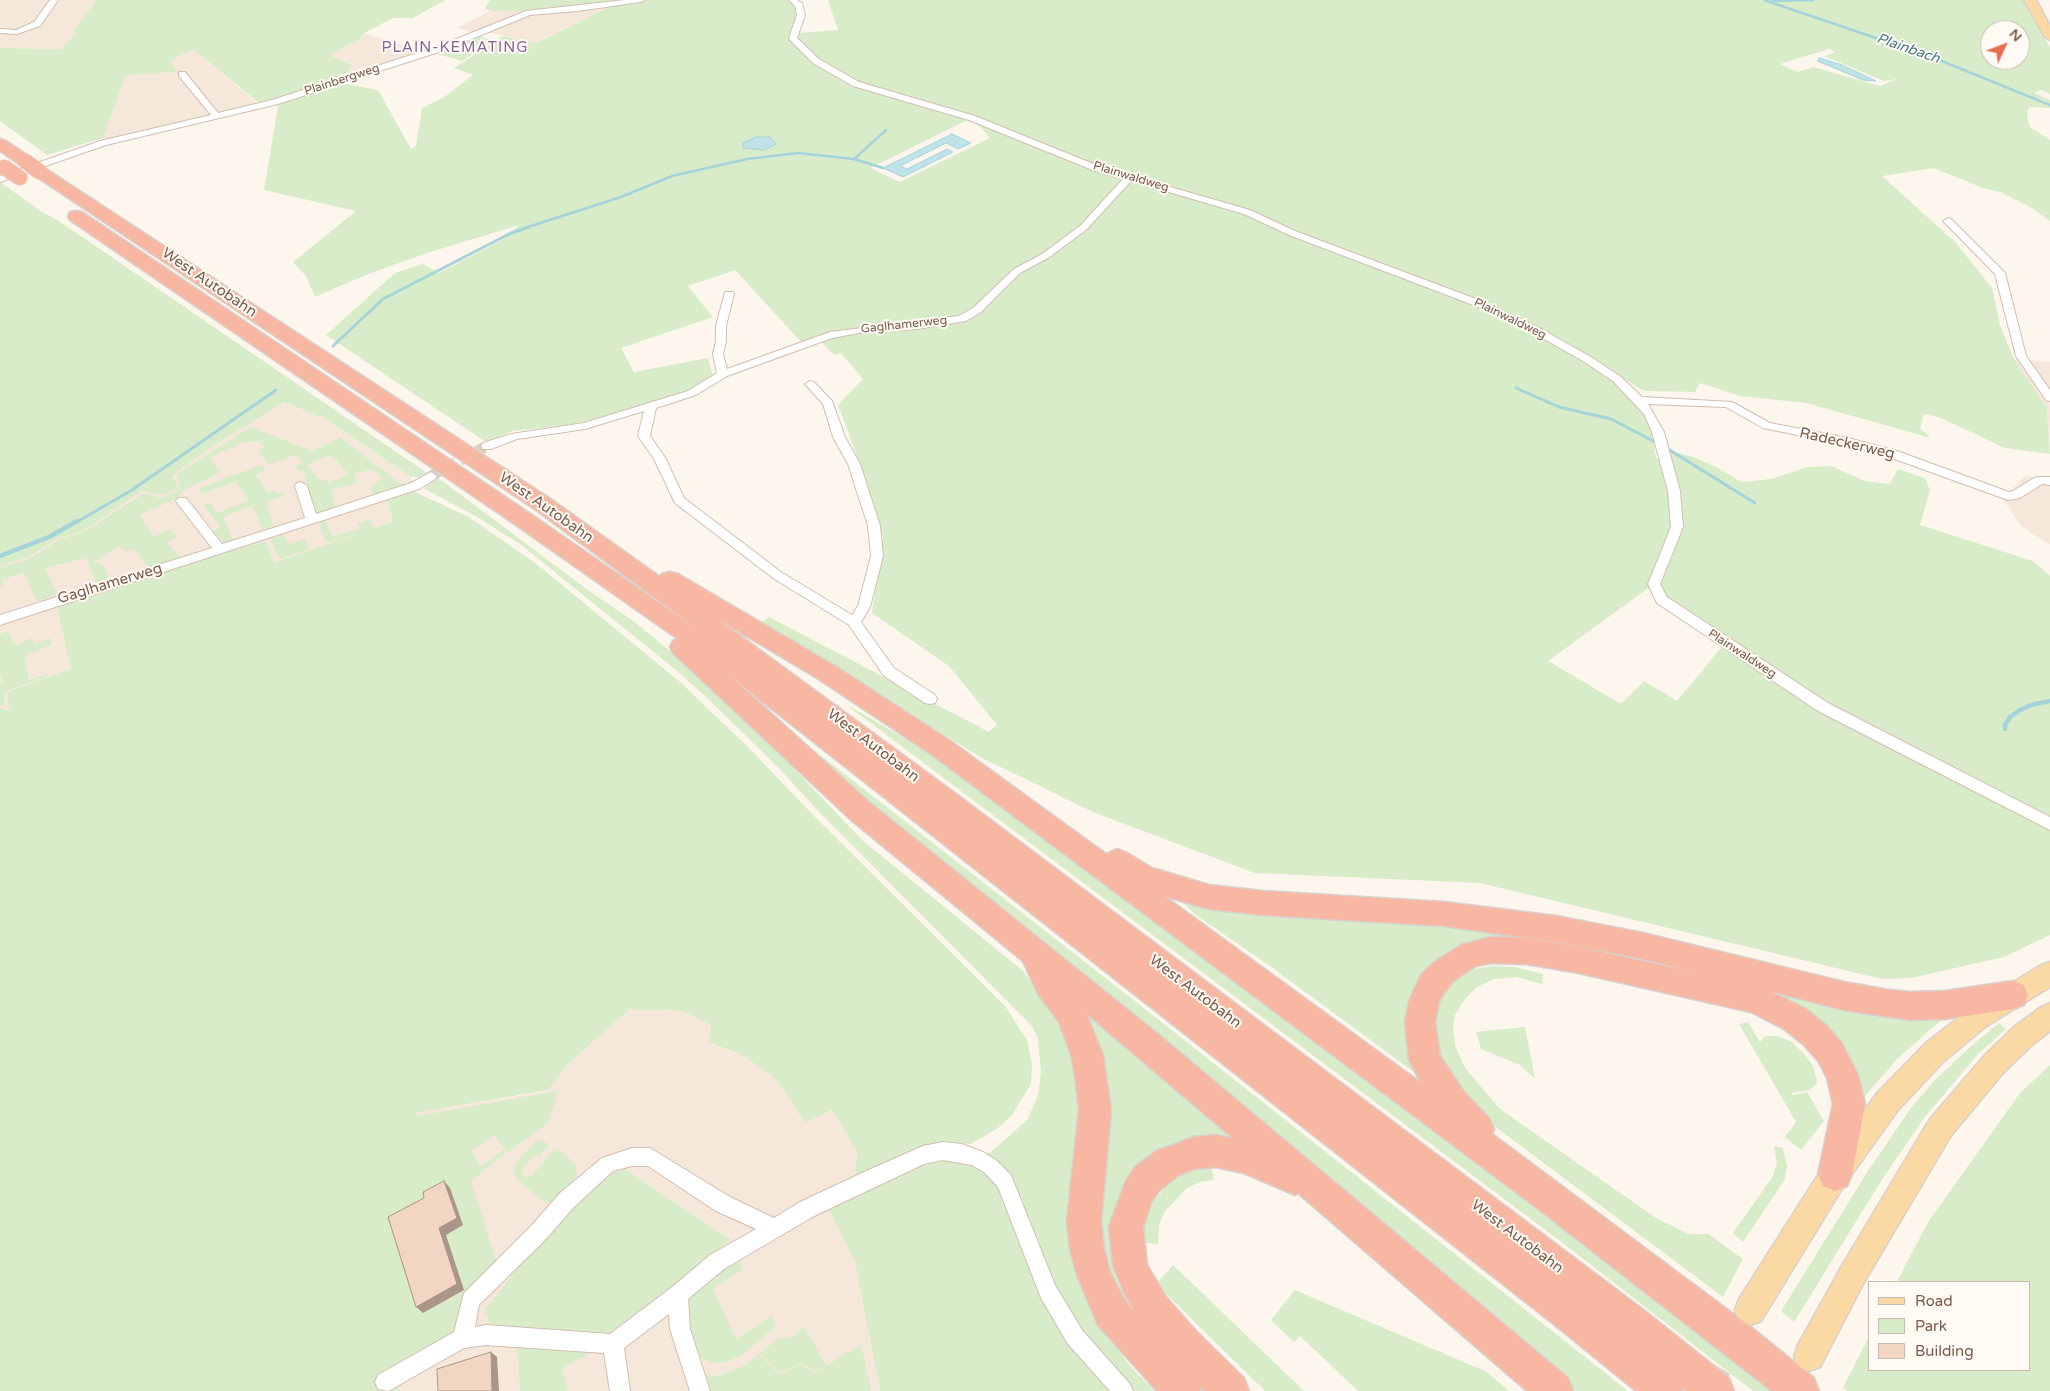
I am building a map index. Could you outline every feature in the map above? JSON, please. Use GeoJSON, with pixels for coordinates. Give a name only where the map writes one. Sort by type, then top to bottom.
{"type":"FeatureCollection","features":[{"type":"Feature","properties":{"kind":"highway","name":"West Autobahn"},"geometry":{"type":"LineString","coordinates":[[0,144],[22,169],[648,608],[688,633],[728,662],[868,768],[1573,1316],[1665,1391]]}},
{"type":"Feature","properties":{"kind":"highway","name":"West Autobahn"},"geometry":{"type":"LineString","coordinates":[[1,170],[22,169],[40,172],[400,409],[544,505],[616,556],[901,767],[1628,1321],[1716,1391]]}},
{"type":"Feature","properties":{"kind":"highway"},"geometry":{"type":"LineString","coordinates":[[616,556],[670,580],[876,704],[940,747],[1549,1196],[1739,1340],[1801,1391]]}},
{"type":"Feature","properties":{"kind":"highway"},"geometry":{"type":"LineString","coordinates":[[648,608],[678,643],[860,811],[1033,950],[1318,1188],[1556,1391]]}},
{"type":"Feature","properties":{"kind":"highway"},"geometry":{"type":"LineString","coordinates":[[1073,845],[1111,857],[1142,876],[1209,897],[1262,903],[1444,914],[1556,929],[1643,946],[1844,996],[1889,1004],[1910,1006],[1944,1005],[2013,995]]}},
{"type":"Feature","properties":{"kind":"highway"},"geometry":{"type":"LineString","coordinates":[[1033,950],[1049,984],[1072,1016],[1087,1055],[1091,1075],[1095,1110],[1084,1221],[1087,1249],[1098,1288],[1112,1312],[1157,1366],[1183,1391]]}},
{"type":"Feature","properties":{"kind":"highway"},"geometry":{"type":"LineString","coordinates":[[1549,1196],[1500,1146],[1470,1122],[1443,1090],[1425,1060],[1420,1023],[1424,1001],[1432,985],[1443,972],[1471,954],[1491,950],[1511,950],[1574,959],[1756,998],[1795,1019],[1816,1035],[1830,1052],[1842,1074],[1849,1104],[1835,1174]]}},
{"type":"Feature","properties":{"kind":"highway"},"geometry":{"type":"LineString","coordinates":[[1231,1391],[1165,1325],[1153,1310],[1136,1280],[1127,1252],[1126,1227],[1136,1195],[1147,1178],[1168,1163],[1194,1153],[1216,1151],[1244,1157],[1318,1188]]}},
{"type":"Feature","properties":{"kind":"main road"},"geometry":{"type":"LineString","coordinates":[[2030,0],[2050,36]]}},
{"type":"Feature","properties":{"kind":"main road"},"geometry":{"type":"LineString","coordinates":[[2040,0],[2050,16]]}},
{"type":"Feature","properties":{"kind":"main road"},"geometry":{"type":"LineString","coordinates":[[1750,1310],[1835,1174],[1888,1101],[1922,1065],[1976,1019],[2050,973]]}},
{"type":"Feature","properties":{"kind":"main road"},"geometry":{"type":"LineString","coordinates":[[1809,1356],[1853,1274],[1940,1128],[1994,1064],[2023,1036],[2050,1015]]}},
{"type":"Feature","properties":{"kind":"street"},"geometry":{"type":"LineString","coordinates":[[0,31],[17,32],[37,24],[54,0]]}},
{"type":"Feature","properties":{"kind":"street","name":"Plainbergweg"},"geometry":{"type":"LineString","coordinates":[[1,170],[103,143],[275,102],[435,50],[529,12],[577,9],[641,0]]}},
{"type":"Feature","properties":{"kind":"street","name":"Plainwaldweg"},"geometry":{"type":"LineString","coordinates":[[793,0],[799,5],[800,15],[793,38],[816,61],[847,80],[972,118],[1098,169],[1247,212],[1292,233],[1480,304],[1539,332],[1587,359],[1617,379],[1639,400],[1649,413],[1658,432],[1676,507],[1677,527],[1654,584],[1662,600],[1823,707],[2050,824]]}},
{"type":"Feature","properties":{"kind":"street"},"geometry":{"type":"LineString","coordinates":[[182,74],[216,116]]}},
{"type":"Feature","properties":{"kind":"street","name":"Gaglhamerweg"},"geometry":{"type":"LineString","coordinates":[[487,446],[515,436],[585,426],[692,393],[723,374],[830,335],[962,319],[977,310],[1017,272],[1045,256],[1083,228],[1130,178]]}},
{"type":"Feature","properties":{"kind":"street"},"geometry":{"type":"LineString","coordinates":[[1948,221],[2000,273],[2021,356],[2050,398]]}},
{"type":"Feature","properties":{"kind":"street"},"geometry":{"type":"LineString","coordinates":[[723,374],[718,354],[721,341],[721,326],[729,294]]}},
{"type":"Feature","properties":{"kind":"street"},"geometry":{"type":"LineString","coordinates":[[810,384],[828,403],[839,437],[854,464],[874,526],[877,556],[864,607],[854,622]]}},
{"type":"Feature","properties":{"kind":"street","name":"Radeckerweg"},"geometry":{"type":"LineString","coordinates":[[1639,400],[1728,404],[1767,426],[1848,442],[1893,454],[2008,496],[2016,495],[2040,480],[2050,481]]}},
{"type":"Feature","properties":{"kind":"street"},"geometry":{"type":"LineString","coordinates":[[651,406],[644,436],[660,459],[679,500],[777,575],[854,622],[888,672],[930,699]]}},
{"type":"Feature","properties":{"kind":"street","name":"Gaglhamerweg"},"geometry":{"type":"LineString","coordinates":[[0,620],[415,486],[432,476]]}},
{"type":"Feature","properties":{"kind":"street"},"geometry":{"type":"LineString","coordinates":[[301,486],[312,520]]}},
{"type":"Feature","properties":{"kind":"street"},"geometry":{"type":"LineString","coordinates":[[182,501],[220,550]]}},
{"type":"Feature","properties":{"kind":"street"},"geometry":{"type":"LineString","coordinates":[[385,1382],[462,1338],[486,1335],[613,1344],[678,1295],[717,1262],[775,1228],[816,1205],[923,1155],[943,1151],[962,1153],[977,1158],[992,1167],[1005,1181],[1048,1291],[1076,1338],[1123,1391]]}},
{"type":"Feature","properties":{"kind":"street"},"geometry":{"type":"LineString","coordinates":[[462,1338],[471,1300],[538,1233],[567,1200],[608,1164],[632,1157],[650,1157],[723,1204],[775,1228]]}},
{"type":"Feature","properties":{"kind":"street"},"geometry":{"type":"LineString","coordinates":[[678,1295],[680,1330],[700,1391]]}},
{"type":"Feature","properties":{"kind":"street"},"geometry":{"type":"LineString","coordinates":[[613,1344],[620,1391]]}},
{"type":"Feature","properties":{"kind":"shaded area"},"geometry":{"type":"Polygon","coordinates":[[[0,0],[96,0],[73,32],[78,33],[61,49],[0,48],[0,0]]]}},
{"type":"Feature","properties":{"kind":"shaded area"},"geometry":{"type":"Polygon","coordinates":[[[608,4],[609,7],[535,43],[488,32],[482,35],[457,28],[490,11],[517,11],[608,4]]]}},
{"type":"Feature","properties":{"kind":"shaded area"},"geometry":{"type":"Polygon","coordinates":[[[364,33],[423,52],[353,75],[346,75],[352,65],[329,55],[360,39],[364,33]]]}},
{"type":"Feature","properties":{"kind":"shaded area"},"geometry":{"type":"Polygon","coordinates":[[[193,49],[262,107],[119,142],[103,138],[126,75],[177,72],[169,61],[193,49]]]}},
{"type":"Feature","properties":{"kind":"shaded area"},"geometry":{"type":"Polygon","coordinates":[[[2014,359],[2050,362],[2050,437],[2047,408],[2014,359]]]}},
{"type":"Feature","properties":{"kind":"shaded area"},"geometry":{"type":"Polygon","coordinates":[[[284,402],[325,419],[411,477],[413,491],[386,499],[393,521],[273,563],[266,541],[56,606],[71,669],[7,692],[10,710],[0,708],[0,566],[29,557],[58,538],[85,530],[142,491],[162,495],[178,489],[171,476],[207,450],[284,402]]]}},
{"type":"Feature","properties":{"kind":"shaded area"},"geometry":{"type":"Polygon","coordinates":[[[2025,476],[2050,478],[2050,545],[2021,526],[2003,499],[2025,476]]]}},
{"type":"Feature","properties":{"kind":"shaded area"},"geometry":{"type":"Polygon","coordinates":[[[630,1009],[683,1011],[711,1025],[710,1044],[740,1054],[772,1075],[790,1099],[804,1123],[832,1110],[857,1151],[855,1180],[829,1209],[855,1262],[880,1391],[399,1391],[398,1369],[414,1113],[549,1091],[567,1065],[630,1009]]]}},
{"type":"Feature","properties":{"kind":"green space"},"geometry":{"type":"Polygon","coordinates":[[[96,0],[445,0],[413,18],[393,18],[364,33],[360,39],[329,55],[352,65],[346,75],[330,82],[259,103],[193,49],[170,61],[177,72],[126,75],[103,138],[47,155],[0,121],[0,48],[61,49],[77,33],[73,32],[96,0]]]}},
{"type":"Feature","properties":{"kind":"green space"},"geometry":{"type":"Polygon","coordinates":[[[490,0],[789,0],[793,3],[797,14],[793,37],[800,33],[838,30],[828,0],[1760,0],[1818,18],[1764,0],[2025,0],[2050,48],[2050,94],[2041,90],[2034,93],[2050,100],[2050,108],[2031,107],[2028,109],[2027,117],[2030,127],[2050,140],[2050,221],[2032,208],[2000,192],[1983,188],[1934,168],[1882,176],[1956,243],[1992,288],[2000,325],[2014,359],[2047,408],[2050,454],[2005,448],[1939,417],[1924,414],[1920,428],[1931,438],[1806,403],[1740,396],[1700,383],[1695,392],[1644,391],[1569,345],[1621,386],[1643,411],[1653,436],[1656,459],[1674,452],[1694,457],[1716,467],[1741,482],[1771,479],[1808,467],[1831,466],[1865,481],[1890,484],[1898,469],[1925,478],[1930,490],[1920,525],[2033,561],[2050,576],[2050,935],[2004,957],[1911,978],[1882,979],[1480,883],[1255,873],[1093,812],[982,758],[761,623],[769,617],[989,732],[997,725],[949,666],[872,613],[883,536],[860,464],[838,405],[863,379],[841,353],[834,355],[819,339],[803,344],[735,270],[688,286],[713,317],[621,348],[634,372],[708,358],[713,376],[689,391],[614,414],[570,425],[512,431],[486,442],[326,335],[395,273],[423,264],[439,273],[505,238],[519,225],[427,253],[366,275],[315,297],[306,276],[293,262],[356,211],[264,190],[278,106],[281,102],[342,83],[378,90],[411,149],[416,146],[422,108],[444,97],[473,75],[454,68],[503,36],[536,43],[609,7],[607,4],[538,11],[490,11],[485,8],[490,0]],[[1829,49],[1780,64],[1798,72],[1813,67],[1880,86],[1897,79],[1884,81],[1824,56],[1835,52],[1829,49]],[[972,118],[870,168],[900,182],[990,138],[972,118]],[[1654,584],[1548,661],[1621,704],[1644,681],[1677,701],[1725,643],[1662,600],[1654,584]]]}},
{"type":"Feature","properties":{"kind":"green space"},"geometry":{"type":"Polygon","coordinates":[[[479,37],[495,40],[462,61],[438,54],[479,37]]]}},
{"type":"Feature","properties":{"kind":"green space"},"geometry":{"type":"Polygon","coordinates":[[[0,182],[427,473],[419,477],[411,477],[325,419],[284,402],[207,450],[172,476],[179,489],[162,495],[142,491],[85,530],[58,538],[29,557],[0,566],[0,182]]]}},
{"type":"Feature","properties":{"kind":"green space"},"geometry":{"type":"Polygon","coordinates":[[[251,427],[312,451],[341,438],[402,485],[374,496],[370,486],[383,478],[372,469],[354,474],[356,483],[331,490],[336,509],[316,515],[303,471],[298,470],[296,465],[301,463],[304,466],[297,454],[268,465],[258,450],[264,447],[259,441],[244,442],[209,458],[221,472],[186,489],[176,499],[139,515],[153,536],[171,529],[177,537],[166,542],[181,558],[148,568],[134,549],[127,551],[117,547],[95,562],[105,567],[111,581],[96,583],[86,558],[45,568],[57,594],[37,602],[24,572],[2,580],[3,585],[0,587],[0,567],[29,559],[60,539],[86,531],[144,493],[161,498],[180,490],[177,474],[251,427]],[[331,455],[306,465],[320,480],[325,479],[328,483],[349,474],[331,455]]]}},
{"type":"Feature","properties":{"kind":"green space"},"geometry":{"type":"Polygon","coordinates":[[[262,465],[266,470],[256,475],[267,492],[274,491],[276,494],[283,492],[283,496],[266,502],[273,525],[263,529],[252,506],[223,517],[233,541],[225,544],[213,531],[221,527],[203,505],[210,503],[217,513],[248,501],[237,481],[201,494],[199,488],[262,465]]]}},
{"type":"Feature","properties":{"kind":"green space"},"geometry":{"type":"Polygon","coordinates":[[[437,477],[588,590],[632,620],[691,668],[764,737],[862,840],[1022,970],[1057,1012],[1079,1069],[1095,1313],[1129,1365],[1155,1391],[880,1391],[855,1262],[829,1209],[913,1167],[991,1152],[1027,1120],[1038,1096],[1041,1072],[1038,1039],[1032,1026],[819,812],[779,768],[706,697],[676,670],[520,544],[477,517],[425,489],[424,483],[437,477]]]}},
{"type":"Feature","properties":{"kind":"green space"},"geometry":{"type":"Polygon","coordinates":[[[413,491],[467,516],[534,562],[680,682],[748,747],[815,817],[1005,1006],[1027,1040],[1032,1064],[1031,1084],[1012,1115],[998,1128],[971,1144],[942,1142],[916,1148],[855,1180],[857,1151],[832,1110],[804,1123],[790,1099],[772,1075],[740,1054],[709,1043],[711,1025],[683,1011],[630,1009],[567,1065],[549,1090],[415,1113],[417,1116],[558,1091],[548,1123],[507,1153],[494,1135],[471,1151],[481,1167],[503,1150],[505,1154],[471,1181],[498,1267],[458,1333],[398,1368],[399,1391],[0,1391],[0,708],[9,710],[7,692],[71,669],[56,605],[138,578],[266,541],[274,563],[361,532],[326,543],[319,522],[325,520],[332,537],[360,528],[358,523],[369,519],[373,528],[393,521],[386,499],[413,491]]]}},
{"type":"Feature","properties":{"kind":"green space"},"geometry":{"type":"Polygon","coordinates":[[[285,535],[289,544],[305,539],[309,549],[279,559],[271,539],[285,535]]]}},
{"type":"Feature","properties":{"kind":"green space"},"geometry":{"type":"Polygon","coordinates":[[[8,631],[15,645],[32,638],[35,644],[50,638],[52,645],[25,655],[29,680],[47,674],[48,676],[4,692],[5,706],[0,705],[0,683],[3,682],[0,675],[0,634],[8,631]]]}},
{"type":"Feature","properties":{"kind":"green space"},"geometry":{"type":"Polygon","coordinates":[[[844,703],[933,755],[1783,1391],[1753,1391],[1568,1247],[844,703]]]}},
{"type":"Feature","properties":{"kind":"green space"},"geometry":{"type":"Polygon","coordinates":[[[782,725],[1628,1391],[1575,1391],[1168,1049],[890,823],[782,725]]]}},
{"type":"Feature","properties":{"kind":"green space"},"geometry":{"type":"Polygon","coordinates":[[[1173,894],[1354,916],[1565,936],[1866,1014],[1891,1011],[1948,1014],[1898,1058],[1857,1105],[1809,1021],[1502,940],[1415,1006],[1407,1054],[1420,1058],[1430,1084],[1270,966],[1196,915],[1173,894]]]}},
{"type":"Feature","properties":{"kind":"green space"},"geometry":{"type":"Polygon","coordinates":[[[1493,966],[1515,967],[1543,974],[1542,984],[1516,977],[1494,979],[1477,987],[1465,999],[1455,1015],[1453,1029],[1456,1048],[1465,1068],[1500,1109],[1656,1218],[1689,1234],[1708,1234],[1743,1259],[1723,1297],[1485,1119],[1448,1077],[1438,1052],[1435,1028],[1437,1006],[1446,988],[1459,975],[1474,969],[1493,966]]]}},
{"type":"Feature","properties":{"kind":"green space"},"geometry":{"type":"Polygon","coordinates":[[[1074,999],[1244,1141],[1203,1140],[1119,1230],[1217,1391],[1197,1391],[1154,1347],[1104,1269],[1074,999]]]}},
{"type":"Feature","properties":{"kind":"green space"},"geometry":{"type":"Polygon","coordinates":[[[1748,1022],[1760,1042],[1765,1036],[1778,1036],[1792,1042],[1805,1055],[1814,1068],[1817,1083],[1810,1090],[1791,1093],[1793,1095],[1807,1092],[1824,1121],[1801,1150],[1785,1137],[1796,1122],[1739,1024],[1748,1022]]]}},
{"type":"Feature","properties":{"kind":"green space"},"geometry":{"type":"Polygon","coordinates":[[[1999,1023],[2006,1029],[1978,1054],[1924,1118],[1881,1181],[1794,1322],[1781,1311],[1868,1171],[1911,1108],[1934,1081],[1999,1023]]]}},
{"type":"Feature","properties":{"kind":"green space"},"geometry":{"type":"Polygon","coordinates":[[[1525,1027],[1535,1079],[1520,1065],[1481,1049],[1476,1032],[1525,1027]]]}},
{"type":"Feature","properties":{"kind":"green space"},"geometry":{"type":"Polygon","coordinates":[[[2050,1065],[2050,1391],[1847,1391],[1843,1387],[1868,1339],[1868,1371],[2030,1371],[2030,1281],[1898,1281],[1928,1222],[2020,1093],[2050,1065]]]}},
{"type":"Feature","properties":{"kind":"green space"},"geometry":{"type":"Polygon","coordinates":[[[537,1140],[550,1144],[539,1157],[535,1155],[523,1168],[521,1172],[525,1178],[532,1176],[555,1148],[566,1155],[576,1166],[577,1177],[554,1201],[546,1203],[516,1179],[514,1170],[517,1162],[537,1140]]]}},
{"type":"Feature","properties":{"kind":"green space"},"geometry":{"type":"Polygon","coordinates":[[[1774,1146],[1783,1148],[1787,1166],[1784,1181],[1743,1242],[1733,1233],[1773,1176],[1777,1163],[1774,1146]]]}},
{"type":"Feature","properties":{"kind":"green space"},"geometry":{"type":"Polygon","coordinates":[[[1211,1166],[1214,1180],[1200,1182],[1187,1188],[1165,1211],[1159,1225],[1158,1244],[1144,1243],[1144,1220],[1153,1202],[1165,1188],[1179,1176],[1194,1169],[1211,1166]]]}},
{"type":"Feature","properties":{"kind":"green space"},"geometry":{"type":"Polygon","coordinates":[[[625,1169],[731,1240],[631,1323],[615,1333],[601,1335],[497,1328],[490,1323],[485,1310],[561,1213],[604,1176],[625,1169]]]}},
{"type":"Feature","properties":{"kind":"green space"},"geometry":{"type":"Polygon","coordinates":[[[738,1256],[743,1269],[713,1289],[736,1339],[772,1316],[776,1326],[742,1355],[725,1362],[710,1363],[696,1354],[687,1332],[686,1300],[738,1256]]]}},
{"type":"Feature","properties":{"kind":"green space"},"geometry":{"type":"Polygon","coordinates":[[[1173,1265],[1304,1391],[1265,1391],[1156,1284],[1173,1265]]]}},
{"type":"Feature","properties":{"kind":"green space"},"geometry":{"type":"Polygon","coordinates":[[[1295,1290],[1487,1372],[1509,1391],[1358,1391],[1300,1336],[1294,1342],[1271,1320],[1295,1290]]]}},
{"type":"Feature","properties":{"kind":"green space"},"geometry":{"type":"Polygon","coordinates":[[[804,1326],[826,1365],[816,1371],[802,1363],[780,1373],[760,1353],[778,1339],[794,1336],[804,1326]]]}},
{"type":"Feature","properties":{"kind":"green space"},"geometry":{"type":"Polygon","coordinates":[[[517,1342],[600,1348],[562,1368],[568,1391],[520,1391],[517,1342]]]}},
{"type":"Feature","properties":{"kind":"green space"},"geometry":{"type":"Polygon","coordinates":[[[861,1344],[871,1391],[709,1391],[706,1375],[718,1376],[746,1365],[759,1354],[780,1375],[801,1364],[815,1373],[861,1344]]]}},
{"type":"Feature","properties":{"kind":"water"},"geometry":{"type":"Polygon","coordinates":[[[1820,58],[1842,65],[1876,81],[1863,80],[1817,61],[1820,58]]]}},
{"type":"Feature","properties":{"kind":"water"},"geometry":{"type":"Polygon","coordinates":[[[952,134],[971,143],[958,149],[946,143],[900,166],[907,169],[947,149],[953,152],[903,177],[883,168],[952,134]]]}},
{"type":"Feature","properties":{"kind":"water"},"geometry":{"type":"Polygon","coordinates":[[[756,137],[770,137],[776,144],[764,150],[743,148],[743,143],[756,137]]]}},
{"type":"Feature","properties":{"kind":"building"},"geometry":{"type":"Polygon","coordinates":[[[444,1181],[457,1218],[439,1228],[457,1284],[416,1307],[388,1217],[424,1198],[423,1192],[444,1181]]]}},
{"type":"Feature","properties":{"kind":"building"},"geometry":{"type":"Polygon","coordinates":[[[491,1352],[492,1391],[438,1391],[437,1369],[491,1352]]]}},
{"type":"Feature","properties":{"kind":"waterway","name":"Plainbach"},"geometry":{"type":"LineString","coordinates":[[1764,0],[1932,57],[2050,105]]}},
{"type":"Feature","properties":{"kind":"waterway"},"geometry":{"type":"LineString","coordinates":[[1772,1],[1813,0]]}},
{"type":"Feature","properties":{"kind":"waterway"},"geometry":{"type":"LineString","coordinates":[[854,159],[886,130]]}},
{"type":"Feature","properties":{"kind":"waterway"},"geometry":{"type":"LineString","coordinates":[[525,228],[621,197],[672,176],[747,159],[798,153],[854,159]]}},
{"type":"Feature","properties":{"kind":"waterway"},"geometry":{"type":"LineString","coordinates":[[854,159],[883,168]]}},
{"type":"Feature","properties":{"kind":"waterway"},"geometry":{"type":"LineString","coordinates":[[333,346],[383,299],[511,233],[529,227]]}},
{"type":"Feature","properties":{"kind":"waterway"},"geometry":{"type":"LineString","coordinates":[[1516,388],[1559,407],[1611,419],[1655,442]]}},
{"type":"Feature","properties":{"kind":"waterway"},"geometry":{"type":"LineString","coordinates":[[75,523],[132,490],[276,390]]}},
{"type":"Feature","properties":{"kind":"waterway"},"geometry":{"type":"LineString","coordinates":[[1668,449],[1755,503]]}},
{"type":"Feature","properties":{"kind":"waterway"},"geometry":{"type":"LineString","coordinates":[[0,556],[49,537],[77,521]]}},
{"type":"Feature","properties":{"kind":"waterway"},"geometry":{"type":"LineString","coordinates":[[2005,729],[2005,725],[2010,717],[2020,710],[2031,705],[2050,701]]}},
{"type":"Feature","properties":{"kind":"tunnel"},"geometry":{"type":"LineString","coordinates":[[431,476],[487,446]]}},
{"type":"Feature","properties":{"kind":"tunnel"},"geometry":{"type":"LineString","coordinates":[[1704,1391],[1739,1330]]}},
{"type":"Feature","properties":{"kind":"district","name":"PLAIN-KEMATING"},"geometry":{"type":"Point","coordinates":[455,48]}}]}
